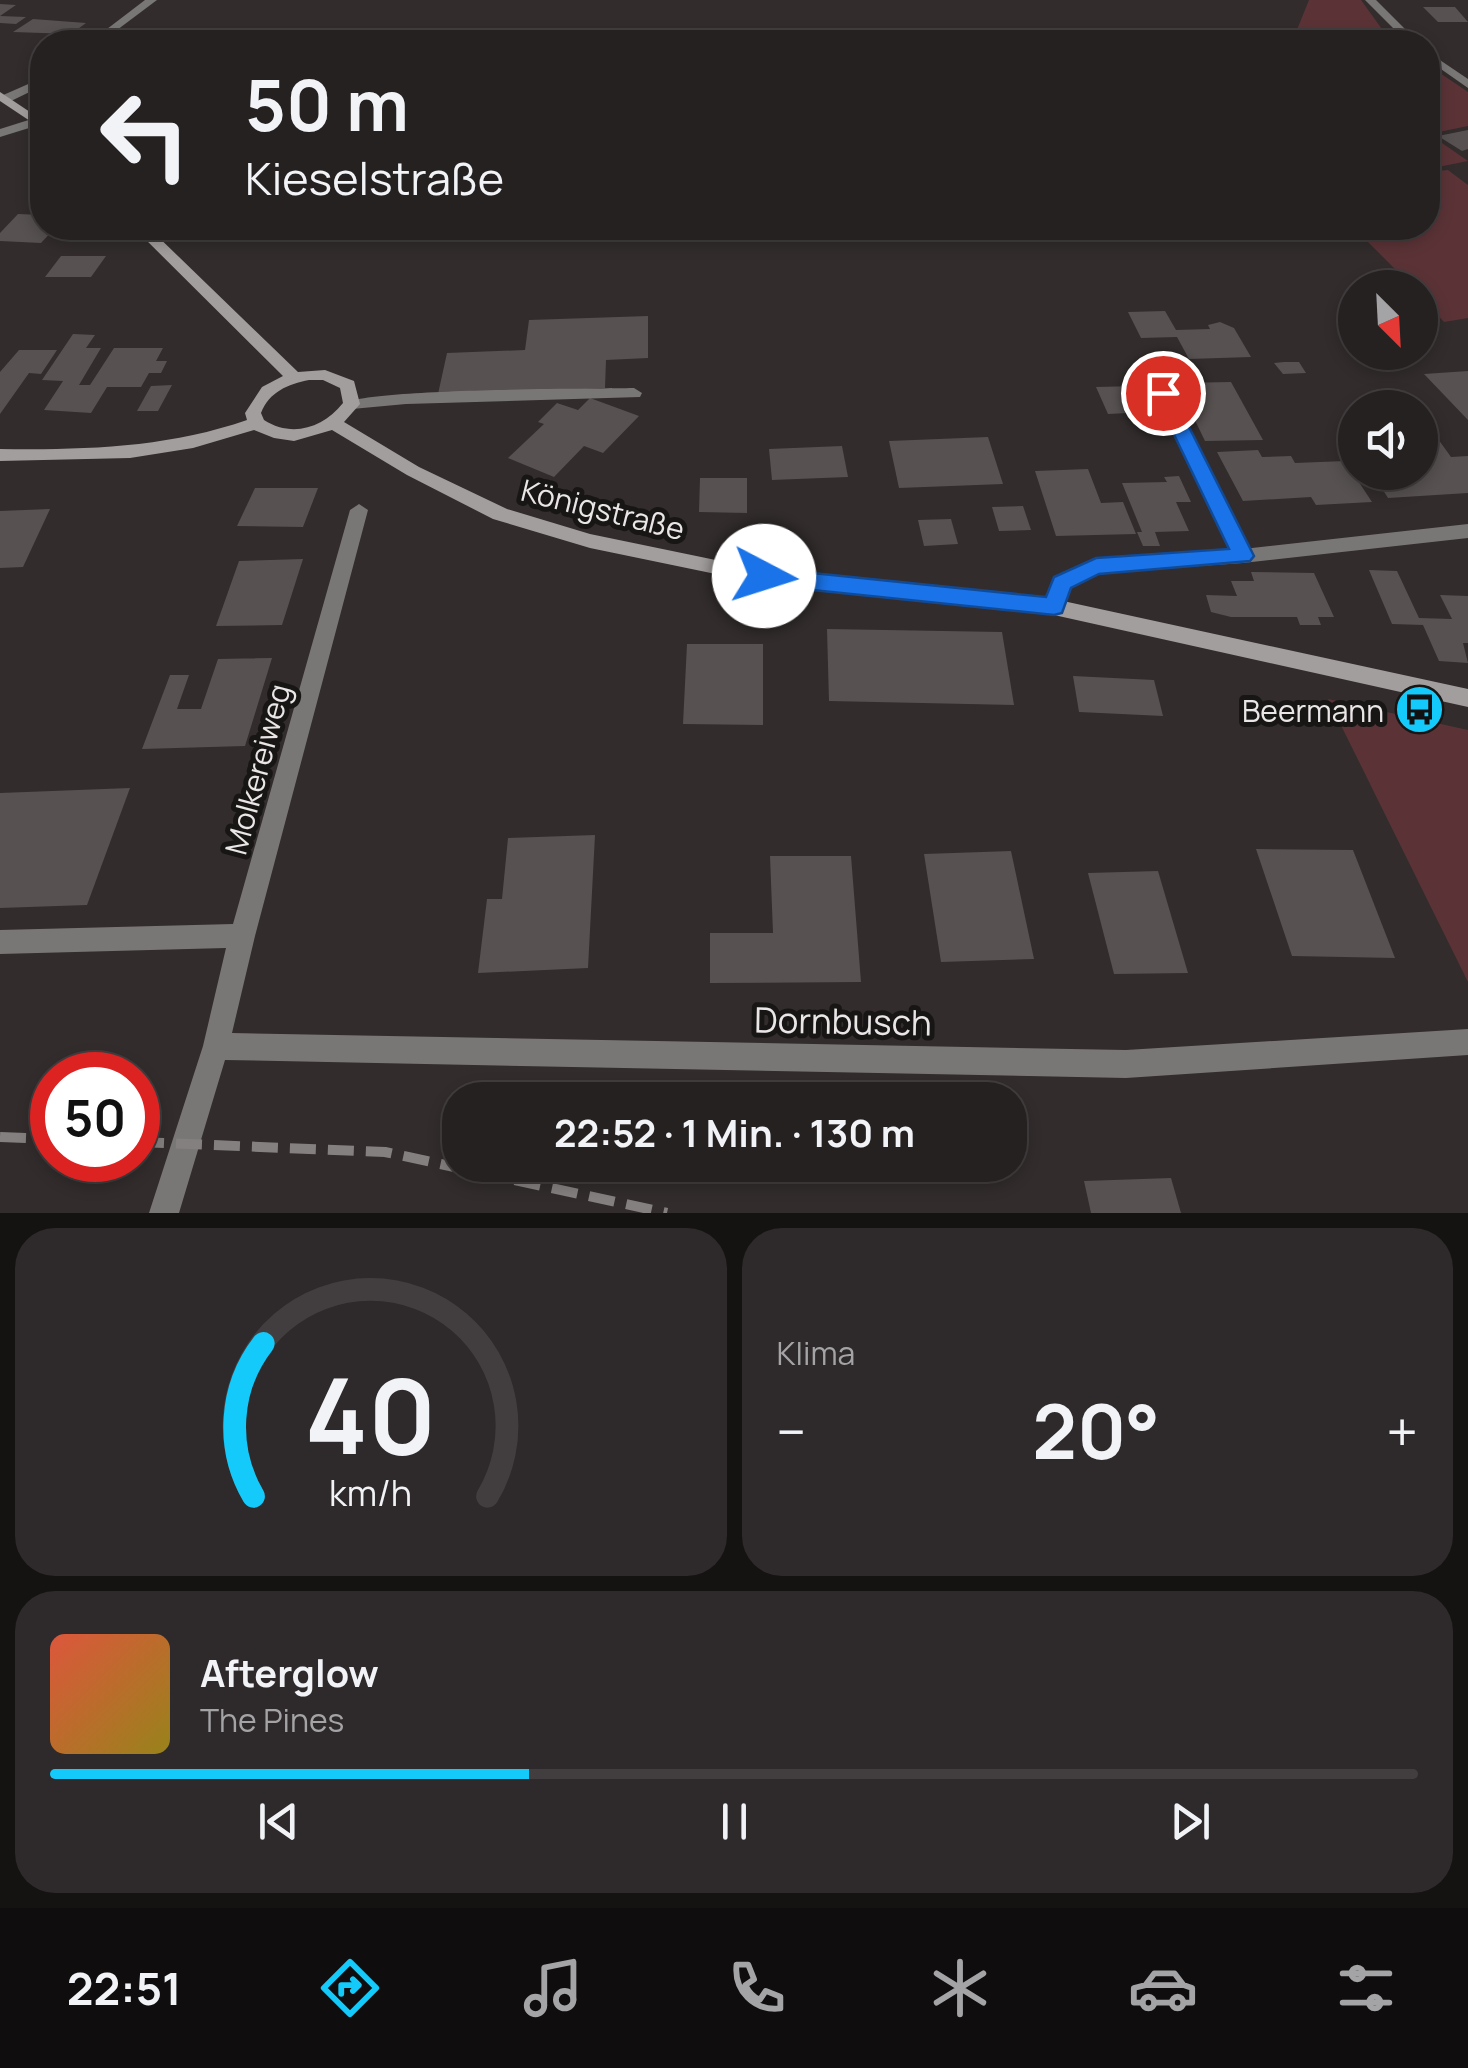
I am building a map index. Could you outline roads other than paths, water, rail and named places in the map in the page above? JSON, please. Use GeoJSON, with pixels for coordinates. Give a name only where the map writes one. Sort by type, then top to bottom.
{"type":"FeatureCollection","features":[{"type":"Feature","properties":{"kind":"main road"},"geometry":{"type":"LineString","coordinates":[[2,98],[30,116]]}},
{"type":"Feature","properties":{"kind":"main road"},"geometry":{"type":"LineString","coordinates":[[153,240],[293,378]]}},
{"type":"Feature","properties":{"kind":"main road"},"geometry":{"type":"LineString","coordinates":[[325,375],[348,385],[352,404],[334,424],[317,432],[280,435],[256,423],[253,413],[264,392],[293,378],[325,375]]}},
{"type":"Feature","properties":{"kind":"main road"},"geometry":{"type":"LineString","coordinates":[[0,456],[161,451],[210,440],[256,423]]}},
{"type":"Feature","properties":{"kind":"main road","name":"Königstraße"},"geometry":{"type":"LineString","coordinates":[[334,424],[412,471],[500,514],[590,541],[764,576],[1054,606],[1468,698]]}},
{"type":"Feature","properties":{"kind":"street"},"geometry":{"type":"LineString","coordinates":[[111,30],[152,0]]}},
{"type":"Feature","properties":{"kind":"street"},"geometry":{"type":"LineString","coordinates":[[1370,0],[1400,30]]}},
{"type":"Feature","properties":{"kind":"street"},"geometry":{"type":"LineString","coordinates":[[1440,64],[1468,84]]}},
{"type":"Feature","properties":{"kind":"street"},"geometry":{"type":"LineString","coordinates":[[2,98],[30,87]]}},
{"type":"Feature","properties":{"kind":"street"},"geometry":{"type":"LineString","coordinates":[[0,132],[30,125]]}},
{"type":"Feature","properties":{"kind":"street"},"geometry":{"type":"LineString","coordinates":[[1163,393],[1243,556]]}},
{"type":"Feature","properties":{"kind":"street"},"geometry":{"type":"LineString","coordinates":[[352,404],[406,399],[634,394]]}},
{"type":"Feature","properties":{"kind":"street","name":"Molkereiweg"},"geometry":{"type":"LineString","coordinates":[[164,1213],[216,1046],[242,936],[359,510]]}},
{"type":"Feature","properties":{"kind":"street"},"geometry":{"type":"LineString","coordinates":[[1054,606],[1062,582],[1096,566],[1243,556],[1468,531]]}},
{"type":"Feature","properties":{"kind":"street"},"geometry":{"type":"LineString","coordinates":[[0,942],[242,936]]}},
{"type":"Feature","properties":{"kind":"street","name":"Dornbusch"},"geometry":{"type":"LineString","coordinates":[[216,1046],[1126,1064],[1468,1042]]}},
{"type":"Feature","properties":{"kind":"railway"},"geometry":{"type":"LineString","coordinates":[[0,1137],[30,1138]]}},
{"type":"Feature","properties":{"kind":"railway"},"geometry":{"type":"LineString","coordinates":[[160,1143],[385,1152],[667,1213]]}},
{"type":"Feature","properties":{"kind":"place","name":"Beermann"},"geometry":{"type":"Point","coordinates":[1419,710]}}]}
